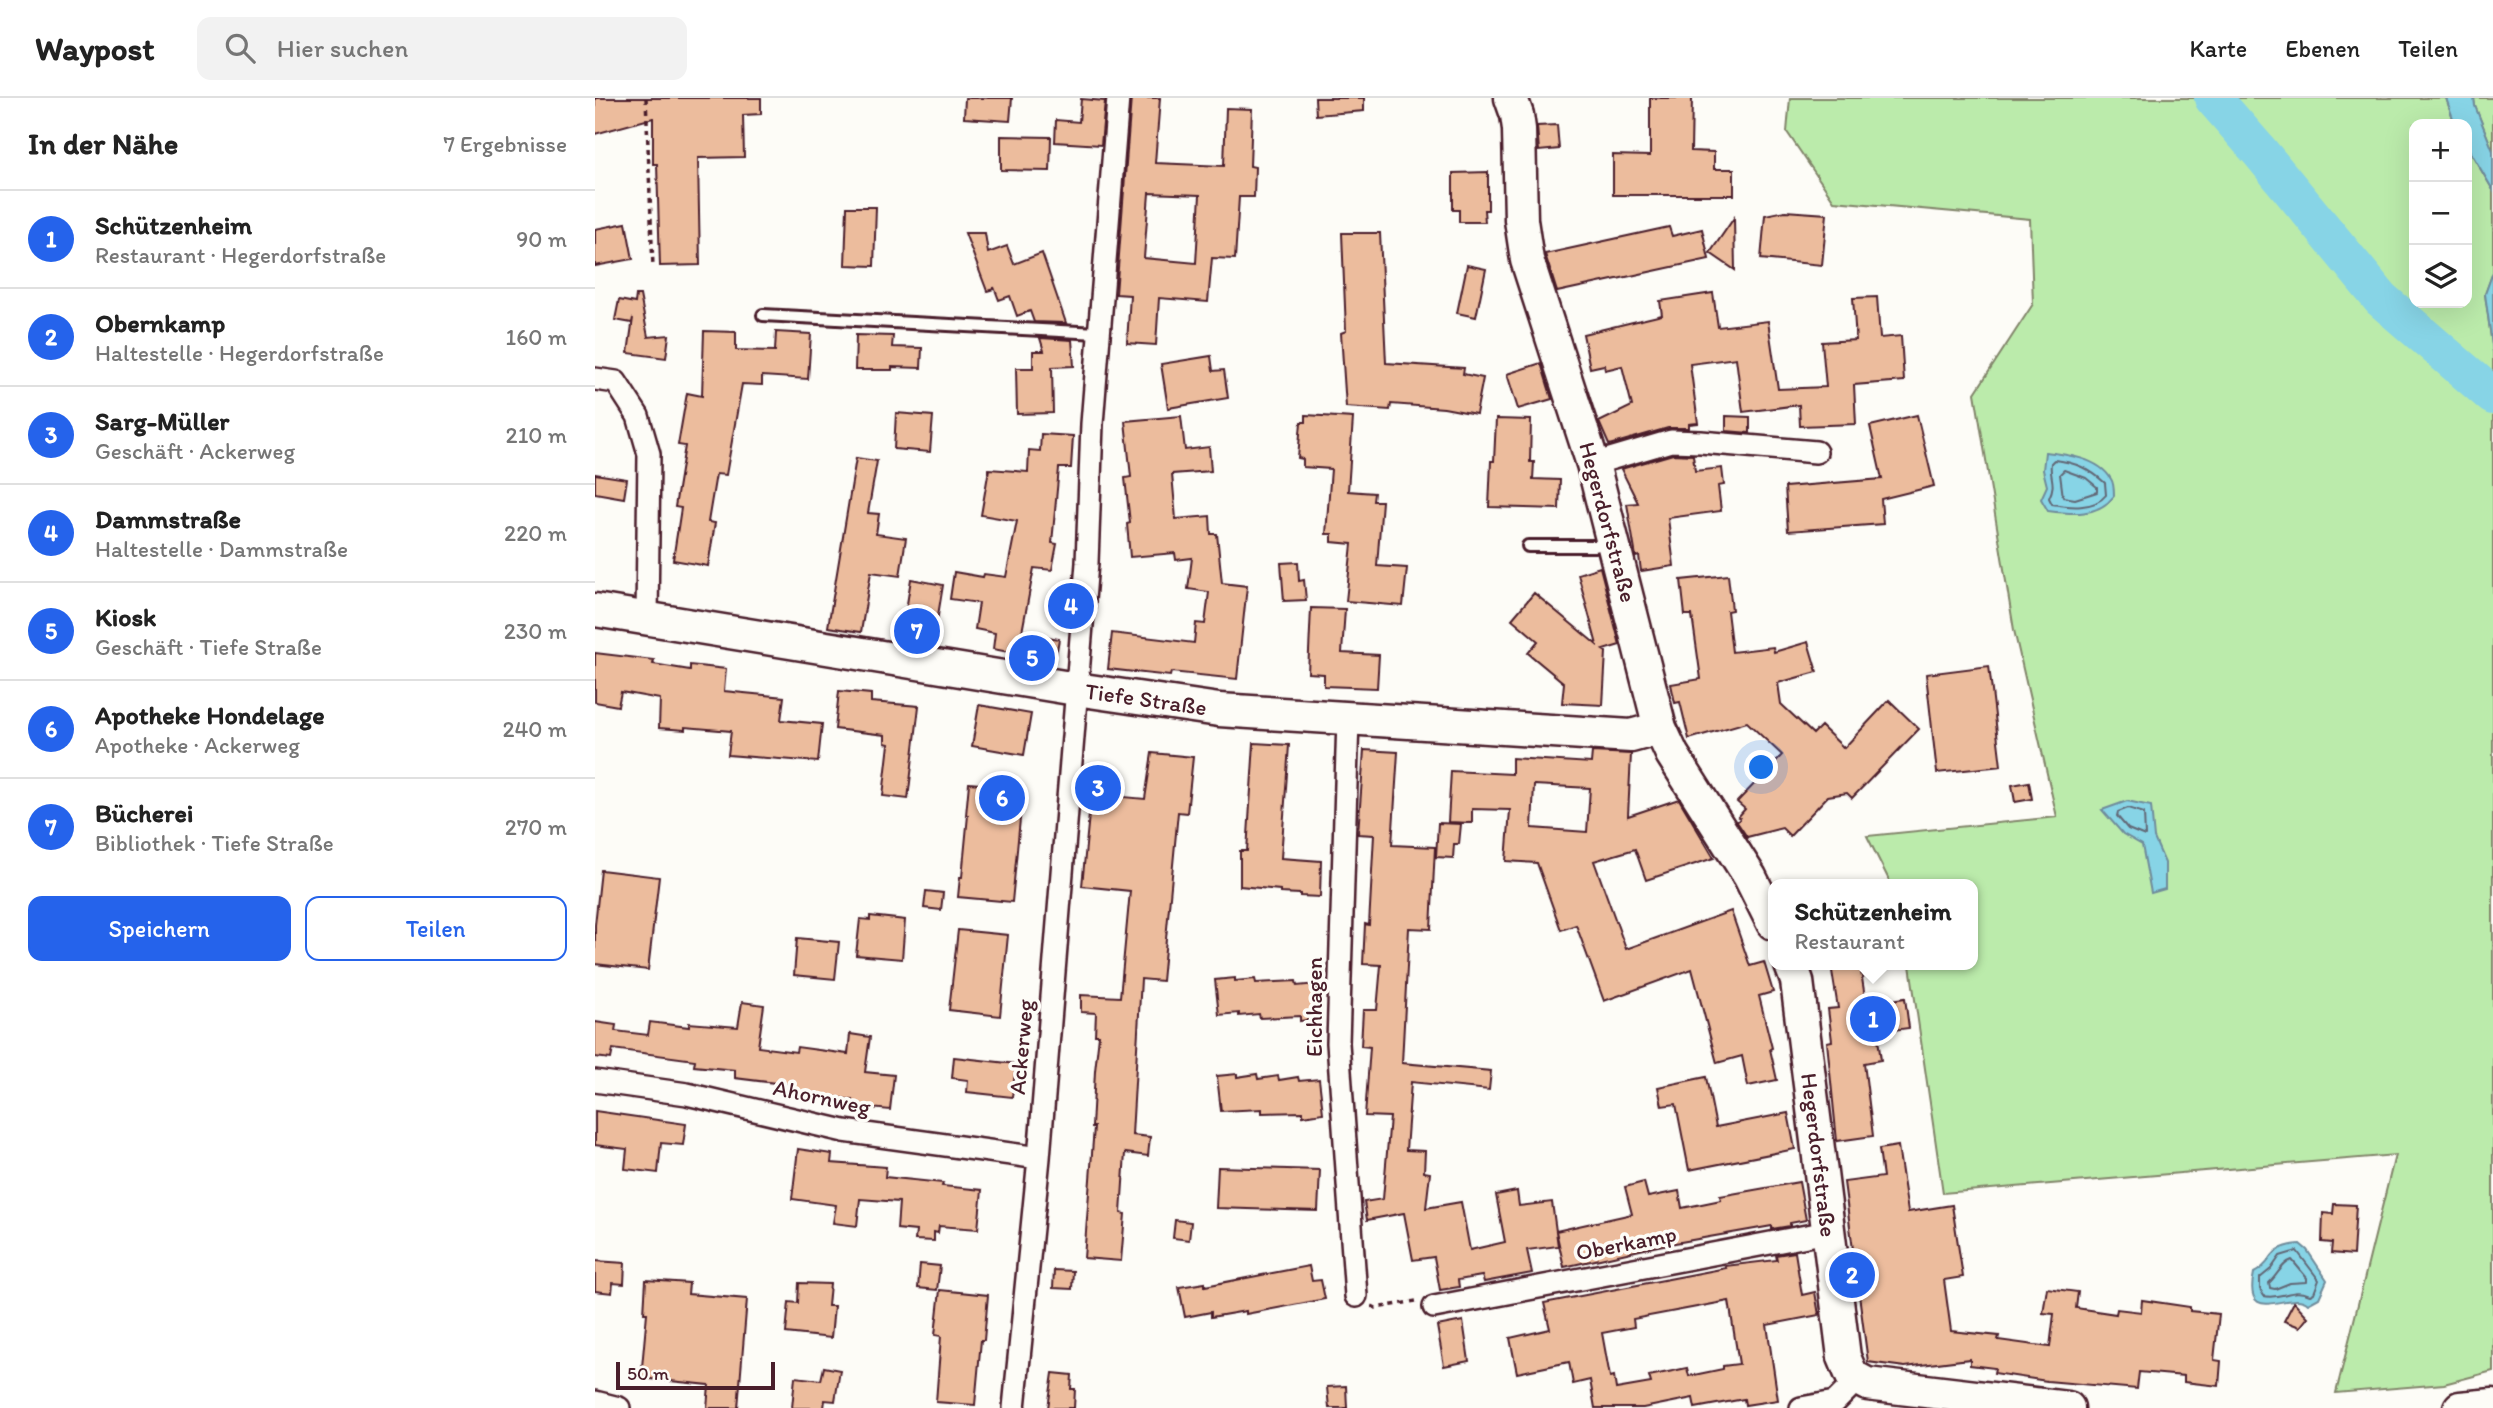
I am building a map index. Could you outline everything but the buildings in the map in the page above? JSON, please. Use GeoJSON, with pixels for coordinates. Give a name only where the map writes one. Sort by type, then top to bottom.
{"type":"FeatureCollection","features":[{"type":"Feature","properties":{"kind":"main road","name":"Hegerdorfstraße"},"geometry":{"type":"LineString","coordinates":[[1511,98],[1519,129],[1521,220],[1527,260],[1593,464],[1660,727],[1672,754],[1750,877],[1768,913]]}},
{"type":"Feature","properties":{"kind":"main road","name":"Tiefe Straße"},"geometry":{"type":"LineString","coordinates":[[595,610],[1219,710],[1631,736],[1660,727]]}},
{"type":"Feature","properties":{"kind":"main road","name":"Hegerdorfstraße"},"geometry":{"type":"LineString","coordinates":[[1793,970],[1797,981],[1844,1357],[1854,1394]]}},
{"type":"Feature","properties":{"kind":"main road"},"geometry":{"type":"LineString","coordinates":[[1854,1394],[1890,1387],[2068,1408]]}},
{"type":"Feature","properties":{"kind":"main road"},"geometry":{"type":"LineString","coordinates":[[2460,1408],[2493,1405]]}},
{"type":"Feature","properties":{"kind":"street","name":"Ackerweg"},"geometry":{"type":"LineString","coordinates":[[1014,1408],[1039,1158],[1087,563],[1091,424],[1118,98]]}},
{"type":"Feature","properties":{"kind":"street"},"geometry":{"type":"LineString","coordinates":[[595,379],[616,382],[638,416],[649,454],[647,618]]}},
{"type":"Feature","properties":{"kind":"street"},"geometry":{"type":"LineString","coordinates":[[1593,464],[1671,441],[1816,452]]}},
{"type":"Feature","properties":{"kind":"street","name":"Eichhagen"},"geometry":{"type":"LineString","coordinates":[[1347,719],[1338,1043],[1356,1296]]}},
{"type":"Feature","properties":{"kind":"street","name":"Ahornweg"},"geometry":{"type":"LineString","coordinates":[[595,1081],[687,1094],[845,1130],[1039,1158]]}},
{"type":"Feature","properties":{"kind":"street","name":"Oberkamp"},"geometry":{"type":"LineString","coordinates":[[1434,1307],[1828,1232]]}},
{"type":"Feature","properties":{"kind":"street"},"geometry":{"type":"LineString","coordinates":[[1801,1408],[1836,1402],[1854,1394]]}},
{"type":"Feature","properties":{"kind":"street"},"geometry":{"type":"LineString","coordinates":[[595,1402],[619,1408]]}},
{"type":"Feature","properties":{"kind":"lane"},"geometry":{"type":"LineString","coordinates":[[763,315],[1098,333]]}},
{"type":"Feature","properties":{"kind":"lane"},"geometry":{"type":"LineString","coordinates":[[1528,546],[1595,546],[1614,542]]}},
{"type":"Feature","properties":{"kind":"path"},"geometry":{"type":"LineString","coordinates":[[646,98],[653,267]]}},
{"type":"Feature","properties":{"kind":"path"},"geometry":{"type":"LineString","coordinates":[[1356,1296],[1376,1308],[1422,1300],[1434,1307]]}},
{"type":"Feature","properties":{"kind":"green space"},"geometry":{"type":"Polygon","coordinates":[[[1790,98],[2446,98],[2453,119],[2409,119],[2409,308],[2472,308],[2472,154],[2493,190],[2493,272],[2485,294],[2493,352],[2493,1371],[2444,1384],[2336,1393],[2395,1155],[1943,1193],[1911,970],[1978,970],[1978,879],[1888,879],[1867,836],[2057,817],[2014,630],[1975,393],[2033,304],[2030,219],[1834,201],[1787,132],[1790,98]]]}},
{"type":"Feature","properties":{"kind":"green space"},"geometry":{"type":"Polygon","coordinates":[[[2474,98],[2493,98],[2493,151],[2475,106],[2474,98]]]}},
{"type":"Feature","properties":{"kind":"water"},"geometry":{"type":"Polygon","coordinates":[[[2446,98],[2474,98],[2493,151],[2493,190],[2472,154],[2472,119],[2453,119],[2446,98]]]}},
{"type":"Feature","properties":{"kind":"water"},"geometry":{"type":"Polygon","coordinates":[[[2493,272],[2493,352],[2485,294],[2493,272]]]}},
{"type":"Feature","properties":{"kind":"water"},"geometry":{"type":"Polygon","coordinates":[[[2045,452],[2081,458],[2098,466],[2112,481],[2114,496],[2108,503],[2092,511],[2048,511],[2041,499],[2047,486],[2043,470],[2045,452]]]}},
{"type":"Feature","properties":{"kind":"water"},"geometry":{"type":"Polygon","coordinates":[[[2127,801],[2151,806],[2154,838],[2165,863],[2165,889],[2151,893],[2142,845],[2123,834],[2102,810],[2127,801]]]}},
{"type":"Feature","properties":{"kind":"water"},"geometry":{"type":"Polygon","coordinates":[[[2300,1244],[2327,1280],[2319,1298],[2308,1304],[2301,1300],[2262,1303],[2255,1299],[2252,1290],[2254,1273],[2266,1264],[2276,1251],[2300,1244]]]}},
{"type":"Feature","properties":{"kind":"waterway"},"geometry":{"type":"LineString","coordinates":[[2213,98],[2381,299],[2493,396]]}},
{"type":"Feature","properties":{"kind":"place","name":"Dammstraße"},"geometry":{"type":"Point","coordinates":[1071,606]}},
{"type":"Feature","properties":{"kind":"place","name":"Bücherei"},"geometry":{"type":"Point","coordinates":[917,631]}},
{"type":"Feature","properties":{"kind":"place","name":"Kiosk"},"geometry":{"type":"Point","coordinates":[1032,658]}},
{"type":"Feature","properties":{"kind":"place","name":"Sarg-Müller"},"geometry":{"type":"Point","coordinates":[1098,788]}},
{"type":"Feature","properties":{"kind":"place","name":"Apotheke Hondelage"},"geometry":{"type":"Point","coordinates":[1002,798]}},
{"type":"Feature","properties":{"kind":"place","name":"Schützenheim"},"geometry":{"type":"Point","coordinates":[1873,1019]}},
{"type":"Feature","properties":{"kind":"place","name":"Obernkamp"},"geometry":{"type":"Point","coordinates":[1852,1275]}}]}
